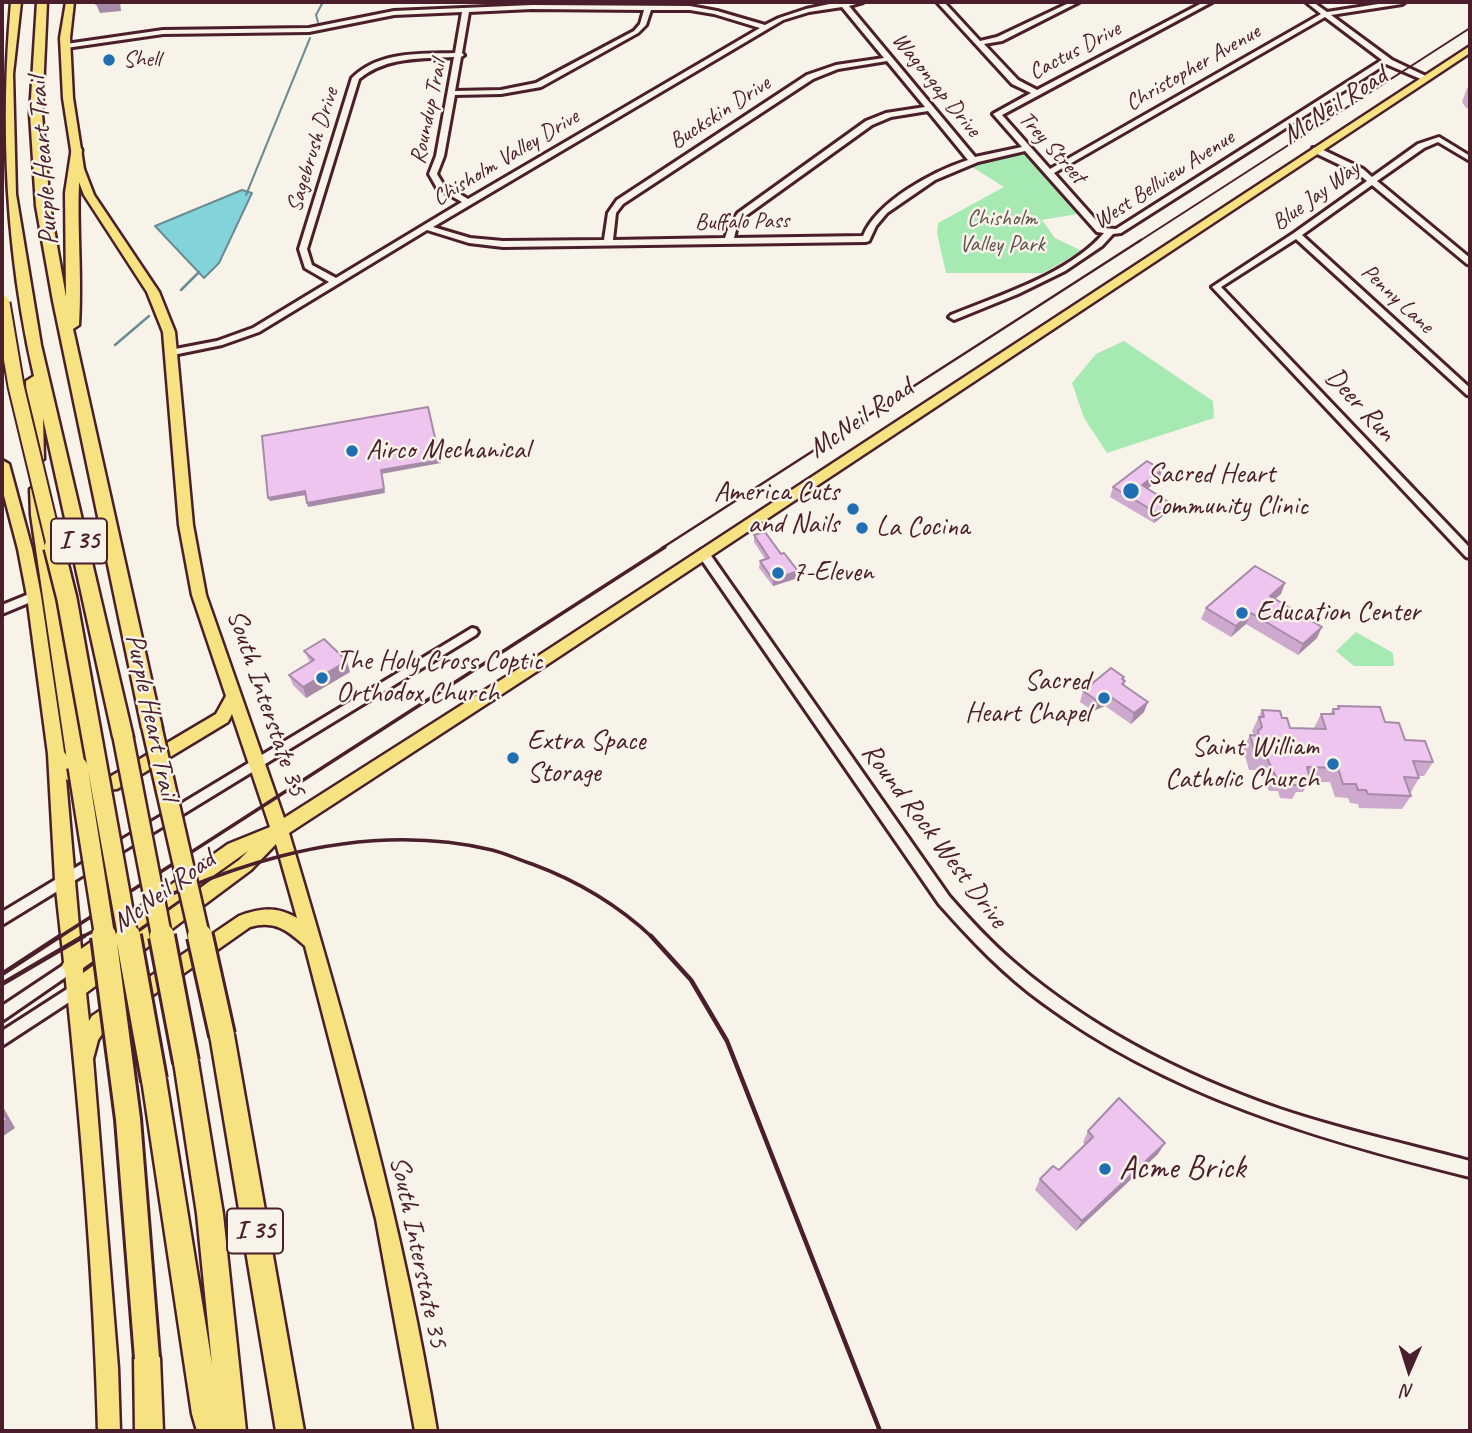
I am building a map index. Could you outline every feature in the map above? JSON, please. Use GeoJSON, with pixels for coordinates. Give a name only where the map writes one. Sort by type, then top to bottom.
{"type":"FeatureCollection","features":[{"type":"Feature","properties":{"kind":"highway","name":"Purple Heart Trail"},"geometry":{"type":"LineString","coordinates":[[16,2],[7,74],[10,194],[34,345],[123,737],[186,1062],[210,1213],[232,1431]]}},
{"type":"Feature","properties":{"kind":"highway","name":"Purple Heart Trail"},"geometry":{"type":"LineString","coordinates":[[42,2],[36,85],[38,156],[50,248],[152,728],[222,1035],[290,1430]]}},
{"type":"Feature","properties":{"kind":"highway"},"geometry":{"type":"LineString","coordinates":[[71,340],[75,297],[71,199],[76,150]]}},
{"type":"Feature","properties":{"kind":"highway"},"geometry":{"type":"LineString","coordinates":[[2,303],[16,386],[67,599],[154,1080],[206,1414],[211,1431]]}},
{"type":"Feature","properties":{"kind":"highway"},"geometry":{"type":"LineString","coordinates":[[34,345],[34,419],[39,515],[111,978],[128,1119],[148,1358],[149,1431]]}},
{"type":"Feature","properties":{"kind":"main road","name":"South Interstate 35"},"geometry":{"type":"LineString","coordinates":[[70,2],[66,46],[68,98],[79,169],[89,195],[153,292],[169,332],[173,352],[186,525],[199,595],[280,830],[313,942],[386,1220],[426,1431]]}},
{"type":"Feature","properties":{"kind":"main road","name":"McNeil Road"},"geometry":{"type":"LineString","coordinates":[[72,966],[233,849],[280,830],[1470,49]]}},
{"type":"Feature","properties":{"kind":"main road"},"geometry":{"type":"LineString","coordinates":[[2,464],[34,596],[56,754],[64,880],[84,1062],[107,1368],[109,1431]]}},
{"type":"Feature","properties":{"kind":"main road"},"geometry":{"type":"LineString","coordinates":[[56,754],[74,778],[85,785],[111,784],[222,718],[234,696]]}},
{"type":"Feature","properties":{"kind":"main road","name":"McNeil Road"},"geometry":{"type":"LineString","coordinates":[[75,990],[245,865],[280,830]]}},
{"type":"Feature","properties":{"kind":"main road"},"geometry":{"type":"LineString","coordinates":[[84,1062],[89,1038],[99,1022],[245,920],[268,915],[289,920],[313,942]]}},
{"type":"Feature","properties":{"kind":"street","name":"Chisholm Valley Drive"},"geometry":{"type":"LineString","coordinates":[[173,352],[219,343],[250,333],[766,28],[798,12],[860,2]]}},
{"type":"Feature","properties":{"kind":"street"},"geometry":{"type":"LineString","coordinates":[[940,2],[1015,82],[1037,93]]}},
{"type":"Feature","properties":{"kind":"street"},"geometry":{"type":"LineString","coordinates":[[979,43],[999,39],[1076,2]]}},
{"type":"Feature","properties":{"kind":"street","name":"Cactus Drive"},"geometry":{"type":"LineString","coordinates":[[997,114],[1209,2]]}},
{"type":"Feature","properties":{"kind":"street"},"geometry":{"type":"LineString","coordinates":[[1310,2],[1387,60],[1407,69]]}},
{"type":"Feature","properties":{"kind":"street","name":"Christopher Avenue"},"geometry":{"type":"LineString","coordinates":[[1049,173],[1326,14],[1402,2]]}},
{"type":"Feature","properties":{"kind":"street","name":"Wagongap Drive"},"geometry":{"type":"LineString","coordinates":[[843,3],[973,160]]}},
{"type":"Feature","properties":{"kind":"street"},"geometry":{"type":"LineString","coordinates":[[66,46],[163,32],[300,30],[384,14],[532,7],[700,9],[766,28]]}},
{"type":"Feature","properties":{"kind":"street"},"geometry":{"type":"LineString","coordinates":[[452,93],[514,90],[548,81],[635,32],[643,24],[648,7]]}},
{"type":"Feature","properties":{"kind":"street","name":"Roundup Trail"},"geometry":{"type":"LineString","coordinates":[[466,11],[440,156],[433,174],[440,186],[468,202]]}},
{"type":"Feature","properties":{"kind":"street"},"geometry":{"type":"LineString","coordinates":[[1369,46],[1426,78]]}},
{"type":"Feature","properties":{"kind":"street","name":"Sagebrush Drive"},"geometry":{"type":"LineString","coordinates":[[336,282],[308,266],[303,249],[356,78],[367,68],[389,61],[460,55]]}},
{"type":"Feature","properties":{"kind":"street","name":"Buckskin Drive"},"geometry":{"type":"LineString","coordinates":[[608,243],[612,213],[620,202],[810,77],[836,67],[889,59]]}},
{"type":"Feature","properties":{"kind":"street","name":"West Bellview Avenue"},"geometry":{"type":"LineString","coordinates":[[954,317],[1025,289],[1101,244],[1110,232],[1118,231],[1387,60]]}},
{"type":"Feature","properties":{"kind":"street"},"geometry":{"type":"LineString","coordinates":[[1372,69],[1398,66]]}},
{"type":"Feature","properties":{"kind":"street"},"geometry":{"type":"LineString","coordinates":[[729,242],[733,226],[741,215],[869,123],[889,115],[930,108]]}},
{"type":"Feature","properties":{"kind":"street","name":"Trey Street"},"geometry":{"type":"LineString","coordinates":[[997,114],[1100,230],[1110,232]]}},
{"type":"Feature","properties":{"kind":"street","name":"Blue Jay Way"},"geometry":{"type":"LineString","coordinates":[[1216,287],[1422,146],[1439,139],[1470,159]]}},
{"type":"Feature","properties":{"kind":"street","name":"Buffalo Pass"},"geometry":{"type":"LineString","coordinates":[[426,228],[469,240],[496,244],[866,239],[872,222],[933,176],[973,160],[1027,148]]}},
{"type":"Feature","properties":{"kind":"street"},"geometry":{"type":"LineString","coordinates":[[1316,150],[1353,166],[1372,179],[1470,262]]}},
{"type":"Feature","properties":{"kind":"street","name":"Penny Lane"},"geometry":{"type":"LineString","coordinates":[[1297,234],[1470,393]]}},
{"type":"Feature","properties":{"kind":"street","name":"Deer Run"},"geometry":{"type":"LineString","coordinates":[[1216,287],[1470,554]]}},
{"type":"Feature","properties":{"kind":"street","name":"Round Rock West Drive"},"geometry":{"type":"LineString","coordinates":[[703,553],[944,900],[967,928],[1025,983],[1095,1032],[1146,1061],[1200,1086],[1284,1117],[1470,1169]]}},
{"type":"Feature","properties":{"kind":"street"},"geometry":{"type":"LineString","coordinates":[[2,610],[34,596]]}},
{"type":"Feature","properties":{"kind":"street"},"geometry":{"type":"LineString","coordinates":[[2,919],[472,632]]}},
{"type":"Feature","properties":{"kind":"street"},"geometry":{"type":"LineString","coordinates":[[2,1014],[72,966]]}},
{"type":"Feature","properties":{"kind":"street"},"geometry":{"type":"LineString","coordinates":[[2,1039],[75,990]]}},
{"type":"Feature","properties":{"kind":"green space","name":"Chisholm Valley Park"},"geometry":{"type":"Polygon","coordinates":[[[1025,153],[1077,214],[1042,220],[1055,238],[1082,251],[1043,273],[946,273],[937,233],[938,223],[1004,187],[969,165],[1025,153]]]}},
{"type":"Feature","properties":{"kind":"green space"},"geometry":{"type":"Polygon","coordinates":[[[1124,341],[1213,401],[1214,418],[1107,453],[1084,418],[1072,383],[1096,354],[1124,341]]]}},
{"type":"Feature","properties":{"kind":"green space"},"geometry":{"type":"Polygon","coordinates":[[[1356,632],[1393,653],[1394,666],[1354,666],[1336,651],[1356,632]]]}},
{"type":"Feature","properties":{"kind":"water"},"geometry":{"type":"Polygon","coordinates":[[[242,190],[252,193],[219,263],[204,278],[155,226],[242,190]]]}},
{"type":"Feature","properties":{"kind":"building","name":"Airco Mechanical"},"geometry":{"type":"Polygon","coordinates":[[[428,407],[440,460],[381,470],[384,489],[307,503],[305,491],[268,498],[262,436],[428,407]]]}},
{"type":"Feature","properties":{"kind":"building"},"geometry":{"type":"Polygon","coordinates":[[[1147,461],[1162,470],[1142,485],[1170,503],[1157,513],[1113,487],[1147,461]]]}},
{"type":"Feature","properties":{"kind":"building"},"geometry":{"type":"Polygon","coordinates":[[[765,532],[798,571],[773,580],[760,561],[769,558],[754,535],[765,532]]]}},
{"type":"Feature","properties":{"kind":"building","name":"Education Center"},"geometry":{"type":"Polygon","coordinates":[[[1255,566],[1285,583],[1270,596],[1322,627],[1303,644],[1251,613],[1236,626],[1206,608],[1255,566]]]}},
{"type":"Feature","properties":{"kind":"building"},"geometry":{"type":"Polygon","coordinates":[[[324,639],[347,661],[303,687],[289,675],[314,660],[304,651],[324,639]]]}},
{"type":"Feature","properties":{"kind":"building"},"geometry":{"type":"Polygon","coordinates":[[[1111,668],[1124,677],[1122,684],[1148,702],[1134,713],[1108,695],[1096,700],[1083,691],[1111,668]]]}},
{"type":"Feature","properties":{"kind":"building","name":"Saint William Catholic Church"},"geometry":{"type":"Polygon","coordinates":[[[1338,706],[1380,707],[1385,722],[1399,723],[1405,740],[1425,741],[1433,762],[1413,761],[1419,778],[1404,777],[1411,796],[1368,794],[1366,790],[1358,790],[1356,784],[1343,784],[1338,768],[1307,767],[1310,778],[1297,778],[1299,785],[1287,785],[1285,778],[1276,777],[1266,756],[1256,756],[1250,735],[1259,736],[1258,731],[1262,727],[1259,717],[1264,717],[1262,710],[1280,711],[1282,718],[1287,718],[1290,728],[1326,729],[1321,714],[1334,714],[1333,709],[1339,709],[1338,706]]]}},
{"type":"Feature","properties":{"kind":"building","name":"Acme Brick"},"geometry":{"type":"Polygon","coordinates":[[[1119,1098],[1165,1143],[1082,1221],[1040,1179],[1053,1166],[1059,1170],[1093,1137],[1088,1131],[1119,1098]]]}},
{"type":"Feature","properties":{"kind":"waterway"},"geometry":{"type":"LineString","coordinates":[[318,22],[316,15],[323,2]]}},
{"type":"Feature","properties":{"kind":"waterway"},"geometry":{"type":"LineString","coordinates":[[246,195],[310,38]]}},
{"type":"Feature","properties":{"kind":"waterway"},"geometry":{"type":"LineString","coordinates":[[181,290],[199,272]]}},
{"type":"Feature","properties":{"kind":"waterway"},"geometry":{"type":"LineString","coordinates":[[115,345],[149,316]]}},
{"type":"Feature","properties":{"kind":"railway"},"geometry":{"type":"LineString","coordinates":[[1138,242],[1470,28]]}},
{"type":"Feature","properties":{"kind":"railway"},"geometry":{"type":"LineString","coordinates":[[662,548],[1141,240]]}},
{"type":"Feature","properties":{"kind":"railway"},"geometry":{"type":"LineString","coordinates":[[58,938],[665,547]]}},
{"type":"Feature","properties":{"kind":"railway"},"geometry":{"type":"LineString","coordinates":[[84,936],[177,892],[228,872],[279,856],[385,840],[438,841],[507,855],[581,886],[625,914],[652,937]]}},
{"type":"Feature","properties":{"kind":"railway"},"geometry":{"type":"LineString","coordinates":[[2,974],[60,936]]}},
{"type":"Feature","properties":{"kind":"railway"},"geometry":{"type":"LineString","coordinates":[[2,984],[84,936]]}},
{"type":"Feature","properties":{"kind":"railway"},"geometry":{"type":"LineString","coordinates":[[80,938],[84,936]]}},
{"type":"Feature","properties":{"kind":"railway"},"geometry":{"type":"LineString","coordinates":[[652,937],[691,980],[727,1041],[880,1431]]}},
{"type":"Feature","properties":{"kind":"place","name":"Shell"},"geometry":{"type":"Point","coordinates":[109,60]}},
{"type":"Feature","properties":{"kind":"place","name":"Airco Mechanical"},"geometry":{"type":"Point","coordinates":[352,451]}},
{"type":"Feature","properties":{"kind":"place","name":"Sacred Heart Community Clinic"},"geometry":{"type":"Point","coordinates":[1131,491]}},
{"type":"Feature","properties":{"kind":"place","name":"America Cuts and Nails"},"geometry":{"type":"Point","coordinates":[853,509]}},
{"type":"Feature","properties":{"kind":"place","name":"La Cocina"},"geometry":{"type":"Point","coordinates":[862,528]}},
{"type":"Feature","properties":{"kind":"place","name":"7-Eleven"},"geometry":{"type":"Point","coordinates":[778,573]}},
{"type":"Feature","properties":{"kind":"place","name":"Education Center"},"geometry":{"type":"Point","coordinates":[1242,613]}},
{"type":"Feature","properties":{"kind":"place","name":"The Holy Cross Coptic Orthodox Church"},"geometry":{"type":"Point","coordinates":[322,678]}},
{"type":"Feature","properties":{"kind":"place","name":"Sacred Heart Chapel"},"geometry":{"type":"Point","coordinates":[1104,698]}},
{"type":"Feature","properties":{"kind":"place","name":"Extra Space Storage"},"geometry":{"type":"Point","coordinates":[513,758]}},
{"type":"Feature","properties":{"kind":"place","name":"Saint William Catholic Church"},"geometry":{"type":"Point","coordinates":[1333,764]}},
{"type":"Feature","properties":{"kind":"place","name":"Acme Brick"},"geometry":{"type":"Point","coordinates":[1105,1169]}}]}
